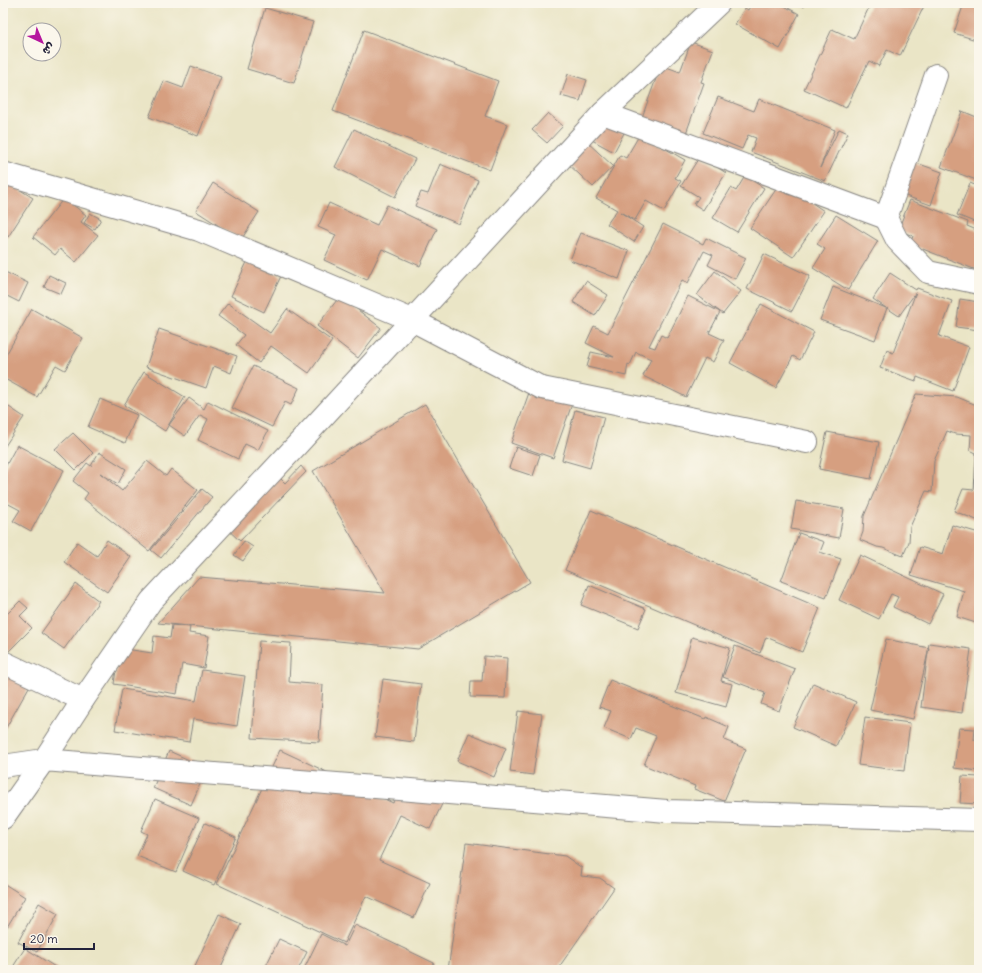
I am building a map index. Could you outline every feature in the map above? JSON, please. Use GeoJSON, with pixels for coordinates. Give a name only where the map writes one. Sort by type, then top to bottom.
{"type":"FeatureCollection","features":[{"type":"Feature","properties":{"kind":"street"},"geometry":{"type":"LineString","coordinates":[[3,818],[151,601],[603,113],[719,3]]}},
{"type":"Feature","properties":{"kind":"street"},"geometry":{"type":"LineString","coordinates":[[886,218],[936,75]]}},
{"type":"Feature","properties":{"kind":"street"},"geometry":{"type":"LineString","coordinates":[[603,113],[886,218],[897,240],[928,272],[979,283]]}},
{"type":"Feature","properties":{"kind":"street"},"geometry":{"type":"LineString","coordinates":[[3,173],[199,230],[412,320],[542,388],[807,442]]}},
{"type":"Feature","properties":{"kind":"street"},"geometry":{"type":"LineString","coordinates":[[3,662],[83,700]]}},
{"type":"Feature","properties":{"kind":"street"},"geometry":{"type":"LineString","coordinates":[[3,766],[44,760],[667,812],[979,820]]}},
{"type":"Feature","properties":{"kind":"building"},"geometry":{"type":"Polygon","coordinates":[[[752,3],[779,3],[799,14],[780,49],[735,24],[745,8],[748,10],[752,3]]]}},
{"type":"Feature","properties":{"kind":"building"},"geometry":{"type":"Polygon","coordinates":[[[797,3],[806,3],[804,7],[797,3]]]}},
{"type":"Feature","properties":{"kind":"building"},"geometry":{"type":"Polygon","coordinates":[[[871,3],[925,4],[900,56],[887,50],[879,66],[869,61],[846,108],[804,89],[832,29],[854,39],[871,3]]]}},
{"type":"Feature","properties":{"kind":"building"},"geometry":{"type":"Polygon","coordinates":[[[964,3],[979,3],[979,41],[954,33],[964,3]]]}},
{"type":"Feature","properties":{"kind":"building"},"geometry":{"type":"Polygon","coordinates":[[[265,8],[313,22],[294,83],[247,69],[265,8]]]}},
{"type":"Feature","properties":{"kind":"building"},"geometry":{"type":"Polygon","coordinates":[[[364,30],[498,81],[485,116],[507,124],[490,170],[333,111],[364,30]]]}},
{"type":"Feature","properties":{"kind":"building"},"geometry":{"type":"Polygon","coordinates":[[[691,42],[713,50],[701,82],[704,83],[685,136],[641,120],[661,65],[680,72],[691,42]]]}},
{"type":"Feature","properties":{"kind":"building"},"geometry":{"type":"Polygon","coordinates":[[[191,66],[221,77],[198,136],[149,117],[164,81],[183,88],[191,66]]]}},
{"type":"Feature","properties":{"kind":"building"},"geometry":{"type":"Polygon","coordinates":[[[568,74],[587,80],[580,101],[561,96],[568,74]]]}},
{"type":"Feature","properties":{"kind":"building"},"geometry":{"type":"Polygon","coordinates":[[[718,97],[754,111],[759,99],[835,130],[820,168],[839,129],[848,133],[825,181],[751,152],[756,138],[748,135],[742,149],[703,133],[718,97]]]}},
{"type":"Feature","properties":{"kind":"building"},"geometry":{"type":"Polygon","coordinates":[[[962,111],[979,118],[979,181],[941,167],[962,111]]]}},
{"type":"Feature","properties":{"kind":"building"},"geometry":{"type":"Polygon","coordinates":[[[548,113],[563,126],[547,143],[532,130],[548,113]]]}},
{"type":"Feature","properties":{"kind":"building"},"geometry":{"type":"Polygon","coordinates":[[[602,122],[624,133],[614,152],[592,140],[602,122]]]}},
{"type":"Feature","properties":{"kind":"building"},"geometry":{"type":"Polygon","coordinates":[[[354,129],[415,159],[395,197],[335,167],[354,129]]]}},
{"type":"Feature","properties":{"kind":"building"},"geometry":{"type":"Polygon","coordinates":[[[640,134],[685,160],[675,178],[681,181],[664,211],[646,201],[635,220],[620,212],[643,227],[634,242],[607,224],[617,210],[596,198],[620,155],[626,158],[640,134]]]}},
{"type":"Feature","properties":{"kind":"building"},"geometry":{"type":"Polygon","coordinates":[[[586,141],[613,166],[593,187],[567,163],[586,141]]]}},
{"type":"Feature","properties":{"kind":"building"},"geometry":{"type":"Polygon","coordinates":[[[700,156],[726,173],[703,210],[694,204],[699,197],[681,186],[700,156]]]}},
{"type":"Feature","properties":{"kind":"building"},"geometry":{"type":"Polygon","coordinates":[[[908,160],[942,172],[931,205],[897,193],[908,160]]]}},
{"type":"Feature","properties":{"kind":"building"},"geometry":{"type":"Polygon","coordinates":[[[440,164],[478,180],[459,224],[415,206],[421,192],[428,194],[440,164]]]}},
{"type":"Feature","properties":{"kind":"building"},"geometry":{"type":"Polygon","coordinates":[[[745,176],[764,188],[737,232],[713,218],[731,188],[736,191],[745,176]]]}},
{"type":"Feature","properties":{"kind":"building"},"geometry":{"type":"Polygon","coordinates":[[[3,179],[33,198],[8,237],[3,234],[3,179]]]}},
{"type":"Feature","properties":{"kind":"building"},"geometry":{"type":"Polygon","coordinates":[[[781,182],[824,211],[793,257],[750,228],[781,182]]]}},
{"type":"Feature","properties":{"kind":"building"},"geometry":{"type":"Polygon","coordinates":[[[213,183],[259,212],[241,240],[196,211],[213,183]]]}},
{"type":"Feature","properties":{"kind":"building"},"geometry":{"type":"Polygon","coordinates":[[[970,183],[979,187],[979,224],[957,215],[970,183]]]}},
{"type":"Feature","properties":{"kind":"building"},"geometry":{"type":"Polygon","coordinates":[[[64,198],[86,215],[81,222],[98,235],[76,262],[60,249],[55,255],[33,237],[64,198]]]}},
{"type":"Feature","properties":{"kind":"building"},"geometry":{"type":"Polygon","coordinates":[[[910,200],[968,222],[967,226],[979,231],[979,271],[910,244],[913,236],[898,230],[910,200]]]}},
{"type":"Feature","properties":{"kind":"building"},"geometry":{"type":"Polygon","coordinates":[[[329,203],[377,225],[387,205],[437,229],[420,266],[382,249],[367,280],[324,260],[336,235],[318,227],[329,203]]]}},
{"type":"Feature","properties":{"kind":"building"},"geometry":{"type":"Polygon","coordinates":[[[90,213],[101,219],[95,229],[84,223],[90,213]]]}},
{"type":"Feature","properties":{"kind":"building"},"geometry":{"type":"Polygon","coordinates":[[[836,215],[878,241],[848,290],[813,268],[825,249],[817,244],[836,215]]]}},
{"type":"Feature","properties":{"kind":"building"},"geometry":{"type":"Polygon","coordinates":[[[663,224],[703,244],[706,238],[746,258],[735,279],[708,265],[713,255],[704,251],[688,283],[682,280],[649,346],[655,348],[661,335],[667,338],[688,296],[720,312],[709,333],[724,340],[713,362],[705,358],[686,397],[643,376],[651,359],[636,352],[630,365],[628,364],[626,376],[587,367],[591,352],[614,357],[586,343],[594,326],[608,333],[663,224]]]}},
{"type":"Feature","properties":{"kind":"building"},"geometry":{"type":"Polygon","coordinates":[[[581,233],[629,251],[619,279],[570,260],[581,233]]]}},
{"type":"Feature","properties":{"kind":"building"},"geometry":{"type":"Polygon","coordinates":[[[764,254],[810,276],[792,311],[747,289],[764,254]]]}},
{"type":"Feature","properties":{"kind":"building"},"geometry":{"type":"Polygon","coordinates":[[[248,260],[281,276],[264,312],[231,296],[248,260]]]}},
{"type":"Feature","properties":{"kind":"building"},"geometry":{"type":"Polygon","coordinates":[[[3,271],[28,283],[19,302],[5,295],[3,298],[3,271]]]}},
{"type":"Feature","properties":{"kind":"building"},"geometry":{"type":"Polygon","coordinates":[[[715,271],[741,291],[723,314],[697,295],[715,271]]]}},
{"type":"Feature","properties":{"kind":"building"},"geometry":{"type":"Polygon","coordinates":[[[890,273],[916,290],[917,288],[952,301],[939,336],[969,347],[953,391],[917,377],[916,381],[880,368],[887,350],[893,353],[916,292],[899,316],[887,308],[875,340],[820,320],[833,287],[886,308],[873,299],[890,273]]]}},
{"type":"Feature","properties":{"kind":"building"},"geometry":{"type":"Polygon","coordinates":[[[49,275],[66,283],[61,294],[44,287],[49,275]]]}},
{"type":"Feature","properties":{"kind":"building"},"geometry":{"type":"Polygon","coordinates":[[[586,281],[608,295],[595,316],[573,302],[586,281]]]}},
{"type":"Feature","properties":{"kind":"building"},"geometry":{"type":"Polygon","coordinates":[[[340,296],[381,328],[358,358],[317,326],[340,296]]]}},
{"type":"Feature","properties":{"kind":"building"},"geometry":{"type":"Polygon","coordinates":[[[960,299],[979,302],[979,330],[956,327],[960,299]]]}},
{"type":"Feature","properties":{"kind":"building"},"geometry":{"type":"Polygon","coordinates":[[[228,303],[270,333],[287,309],[332,341],[309,373],[271,346],[259,363],[236,345],[244,335],[218,316],[228,303]]]}},
{"type":"Feature","properties":{"kind":"building"},"geometry":{"type":"Polygon","coordinates":[[[761,304],[814,332],[800,360],[793,356],[776,388],[730,363],[761,304]]]}},
{"type":"Feature","properties":{"kind":"building"},"geometry":{"type":"Polygon","coordinates":[[[32,309],[83,338],[65,370],[56,365],[37,397],[3,378],[3,360],[32,309]]]}},
{"type":"Feature","properties":{"kind":"building"},"geometry":{"type":"Polygon","coordinates":[[[159,329],[237,356],[231,373],[214,366],[206,388],[146,367],[159,329]]]}},
{"type":"Feature","properties":{"kind":"building"},"geometry":{"type":"Polygon","coordinates":[[[253,366],[299,388],[291,405],[285,402],[272,427],[232,408],[253,366]]]}},
{"type":"Feature","properties":{"kind":"building"},"geometry":{"type":"Polygon","coordinates":[[[144,372],[185,397],[165,431],[124,405],[144,372]]]}},
{"type":"Feature","properties":{"kind":"building"},"geometry":{"type":"Polygon","coordinates":[[[530,390],[572,404],[553,458],[511,443],[530,390]]]}},
{"type":"Feature","properties":{"kind":"building"},"geometry":{"type":"Polygon","coordinates":[[[916,394],[957,397],[979,406],[979,521],[954,511],[963,489],[974,490],[976,453],[970,450],[971,435],[955,434],[947,431],[934,461],[932,492],[926,491],[910,527],[909,542],[903,556],[860,540],[863,532],[864,516],[916,394]]]}},
{"type":"Feature","properties":{"kind":"building"},"geometry":{"type":"Polygon","coordinates":[[[189,398],[204,409],[208,401],[268,431],[258,450],[245,444],[238,459],[198,440],[208,419],[200,415],[185,436],[169,425],[189,398]]]}},
{"type":"Feature","properties":{"kind":"building"},"geometry":{"type":"Polygon","coordinates":[[[100,399],[137,415],[125,443],[88,427],[100,399]]]}},
{"type":"Feature","properties":{"kind":"building"},"geometry":{"type":"Polygon","coordinates":[[[3,403],[24,417],[3,449],[3,403]]]}},
{"type":"Feature","properties":{"kind":"building"},"geometry":{"type":"Polygon","coordinates":[[[425,404],[530,582],[418,649],[158,623],[199,577],[385,593],[313,471],[425,404]]]}},
{"type":"Feature","properties":{"kind":"building"},"geometry":{"type":"Polygon","coordinates":[[[575,410],[604,417],[590,468],[562,460],[575,410]]]}},
{"type":"Feature","properties":{"kind":"building"},"geometry":{"type":"Polygon","coordinates":[[[827,432],[879,442],[871,479],[819,469],[827,432]]]}},
{"type":"Feature","properties":{"kind":"building"},"geometry":{"type":"Polygon","coordinates":[[[73,433],[93,453],[76,470],[55,449],[73,433]]]}},
{"type":"Feature","properties":{"kind":"building"},"geometry":{"type":"Polygon","coordinates":[[[17,445],[64,470],[31,531],[13,521],[20,510],[3,501],[3,471],[17,445]]]}},
{"type":"Feature","properties":{"kind":"building"},"geometry":{"type":"Polygon","coordinates":[[[516,447],[540,455],[533,476],[509,468],[516,447]]]}},
{"type":"Feature","properties":{"kind":"building"},"geometry":{"type":"Polygon","coordinates":[[[99,452],[126,469],[118,484],[100,473],[122,491],[147,461],[166,476],[171,469],[198,490],[149,551],[84,499],[88,493],[73,481],[87,463],[91,466],[99,452]]]}},
{"type":"Feature","properties":{"kind":"building"},"geometry":{"type":"Polygon","coordinates":[[[267,465],[285,483],[301,466],[306,472],[240,541],[224,526],[251,498],[241,488],[251,477],[253,478],[267,465]]]}},
{"type":"Feature","properties":{"kind":"building"},"geometry":{"type":"Polygon","coordinates":[[[202,489],[212,497],[161,558],[151,550],[202,489]]]}},
{"type":"Feature","properties":{"kind":"building"},"geometry":{"type":"Polygon","coordinates":[[[796,501],[844,509],[839,538],[791,529],[796,501]]]}},
{"type":"Feature","properties":{"kind":"building"},"geometry":{"type":"Polygon","coordinates":[[[591,510],[820,608],[802,652],[766,637],[760,653],[565,570],[591,510]]]}},
{"type":"Feature","properties":{"kind":"building"},"geometry":{"type":"Polygon","coordinates":[[[952,525],[979,533],[979,624],[957,617],[964,591],[911,575],[920,547],[943,554],[952,525]]]}},
{"type":"Feature","properties":{"kind":"building"},"geometry":{"type":"Polygon","coordinates":[[[799,533],[824,542],[820,552],[841,559],[826,598],[781,581],[799,533]]]}},
{"type":"Feature","properties":{"kind":"building"},"geometry":{"type":"Polygon","coordinates":[[[107,540],[131,557],[107,592],[64,562],[77,542],[97,556],[107,540]]]}},
{"type":"Feature","properties":{"kind":"building"},"geometry":{"type":"Polygon","coordinates":[[[244,541],[253,547],[243,561],[234,555],[244,541]]]}},
{"type":"Feature","properties":{"kind":"building"},"geometry":{"type":"Polygon","coordinates":[[[860,555],[943,594],[928,624],[893,607],[898,597],[891,594],[879,619],[839,600],[860,555]]]}},
{"type":"Feature","properties":{"kind":"building"},"geometry":{"type":"Polygon","coordinates":[[[76,584],[99,601],[64,649],[41,633],[76,584]]]}},
{"type":"Feature","properties":{"kind":"building"},"geometry":{"type":"Polygon","coordinates":[[[589,585],[646,609],[638,628],[581,605],[589,585]]]}},
{"type":"Feature","properties":{"kind":"building"},"geometry":{"type":"Polygon","coordinates":[[[20,601],[28,608],[20,616],[32,628],[8,652],[3,647],[3,618],[20,601]]]}},
{"type":"Feature","properties":{"kind":"building"},"geometry":{"type":"Polygon","coordinates":[[[172,625],[190,627],[189,633],[209,636],[204,668],[182,664],[177,694],[114,684],[119,648],[152,653],[154,636],[170,638],[172,625]]]}},
{"type":"Feature","properties":{"kind":"building"},"geometry":{"type":"Polygon","coordinates":[[[692,637],[730,648],[721,681],[732,684],[726,707],[676,693],[692,637]]]}},
{"type":"Feature","properties":{"kind":"building"},"geometry":{"type":"Polygon","coordinates":[[[886,639],[929,648],[913,719],[870,710],[886,639]]]}},
{"type":"Feature","properties":{"kind":"building"},"geometry":{"type":"Polygon","coordinates":[[[259,641],[291,643],[289,682],[323,685],[319,742],[252,738],[259,641]]]}},
{"type":"Feature","properties":{"kind":"building"},"geometry":{"type":"Polygon","coordinates":[[[929,643],[971,649],[962,713],[921,707],[929,643]]]}},
{"type":"Feature","properties":{"kind":"building"},"geometry":{"type":"Polygon","coordinates":[[[735,646],[795,669],[779,711],[761,704],[765,693],[723,677],[735,646]]]}},
{"type":"Feature","properties":{"kind":"building"},"geometry":{"type":"Polygon","coordinates":[[[484,656],[507,658],[505,698],[470,697],[471,681],[482,681],[484,656]]]}},
{"type":"Feature","properties":{"kind":"building"},"geometry":{"type":"Polygon","coordinates":[[[202,670],[245,676],[237,726],[193,719],[189,742],[115,730],[122,689],[196,701],[202,670]]]}},
{"type":"Feature","properties":{"kind":"building"},"geometry":{"type":"Polygon","coordinates":[[[3,673],[29,687],[3,733],[3,673]]]}},
{"type":"Feature","properties":{"kind":"building"},"geometry":{"type":"Polygon","coordinates":[[[383,679],[421,684],[414,742],[375,737],[383,679]]]}},
{"type":"Feature","properties":{"kind":"building"},"geometry":{"type":"Polygon","coordinates":[[[610,680],[705,719],[706,717],[729,727],[724,740],[746,749],[724,801],[694,789],[695,786],[644,765],[656,736],[636,728],[631,739],[604,728],[611,711],[599,707],[610,680]]]}},
{"type":"Feature","properties":{"kind":"building"},"geometry":{"type":"Polygon","coordinates":[[[813,683],[856,702],[836,746],[793,727],[813,683]]]}},
{"type":"Feature","properties":{"kind":"building"},"geometry":{"type":"Polygon","coordinates":[[[518,711],[542,714],[533,775],[510,772],[518,711]]]}},
{"type":"Feature","properties":{"kind":"building"},"geometry":{"type":"Polygon","coordinates":[[[865,717],[910,723],[904,771],[858,765],[865,717]]]}},
{"type":"Feature","properties":{"kind":"building"},"geometry":{"type":"Polygon","coordinates":[[[959,728],[975,729],[974,740],[979,740],[979,771],[954,768],[959,728]]]}},
{"type":"Feature","properties":{"kind":"building"},"geometry":{"type":"Polygon","coordinates":[[[469,733],[506,748],[494,777],[457,761],[469,733]]]}},
{"type":"Feature","properties":{"kind":"building"},"geometry":{"type":"Polygon","coordinates":[[[280,750],[393,803],[403,782],[444,800],[430,829],[400,815],[379,860],[430,883],[414,918],[366,896],[344,943],[217,884],[280,750]]]}},
{"type":"Feature","properties":{"kind":"building"},"geometry":{"type":"Polygon","coordinates":[[[169,751],[207,768],[191,805],[153,788],[169,751]]]}},
{"type":"Feature","properties":{"kind":"building"},"geometry":{"type":"Polygon","coordinates":[[[962,776],[979,777],[979,804],[960,803],[962,776]]]}},
{"type":"Feature","properties":{"kind":"building"},"geometry":{"type":"Polygon","coordinates":[[[155,799],[199,818],[176,872],[137,856],[147,834],[141,831],[155,799]]]}},
{"type":"Feature","properties":{"kind":"building"},"geometry":{"type":"Polygon","coordinates":[[[205,823],[236,837],[214,885],[183,871],[205,823]]]}},
{"type":"Feature","properties":{"kind":"building"},"geometry":{"type":"Polygon","coordinates":[[[466,843],[565,856],[582,868],[581,876],[600,878],[614,888],[557,970],[448,970],[466,843]]]}},
{"type":"Feature","properties":{"kind":"building"},"geometry":{"type":"Polygon","coordinates":[[[3,883],[25,897],[7,927],[3,924],[3,916],[5,912],[3,911],[3,883]]]}},
{"type":"Feature","properties":{"kind":"building"},"geometry":{"type":"Polygon","coordinates":[[[39,903],[58,914],[37,952],[18,942],[39,903]]]}},
{"type":"Feature","properties":{"kind":"building"},"geometry":{"type":"Polygon","coordinates":[[[219,914],[241,924],[220,970],[193,970],[219,914]]]}},
{"type":"Feature","properties":{"kind":"building"},"geometry":{"type":"Polygon","coordinates":[[[355,925],[434,963],[431,970],[304,969],[321,934],[345,946],[355,925]]]}},
{"type":"Feature","properties":{"kind":"building"},"geometry":{"type":"Polygon","coordinates":[[[279,939],[307,952],[298,970],[264,970],[279,939]]]}},
{"type":"Feature","properties":{"kind":"building"},"geometry":{"type":"Polygon","coordinates":[[[25,948],[60,970],[11,970],[25,948]]]}}]}
